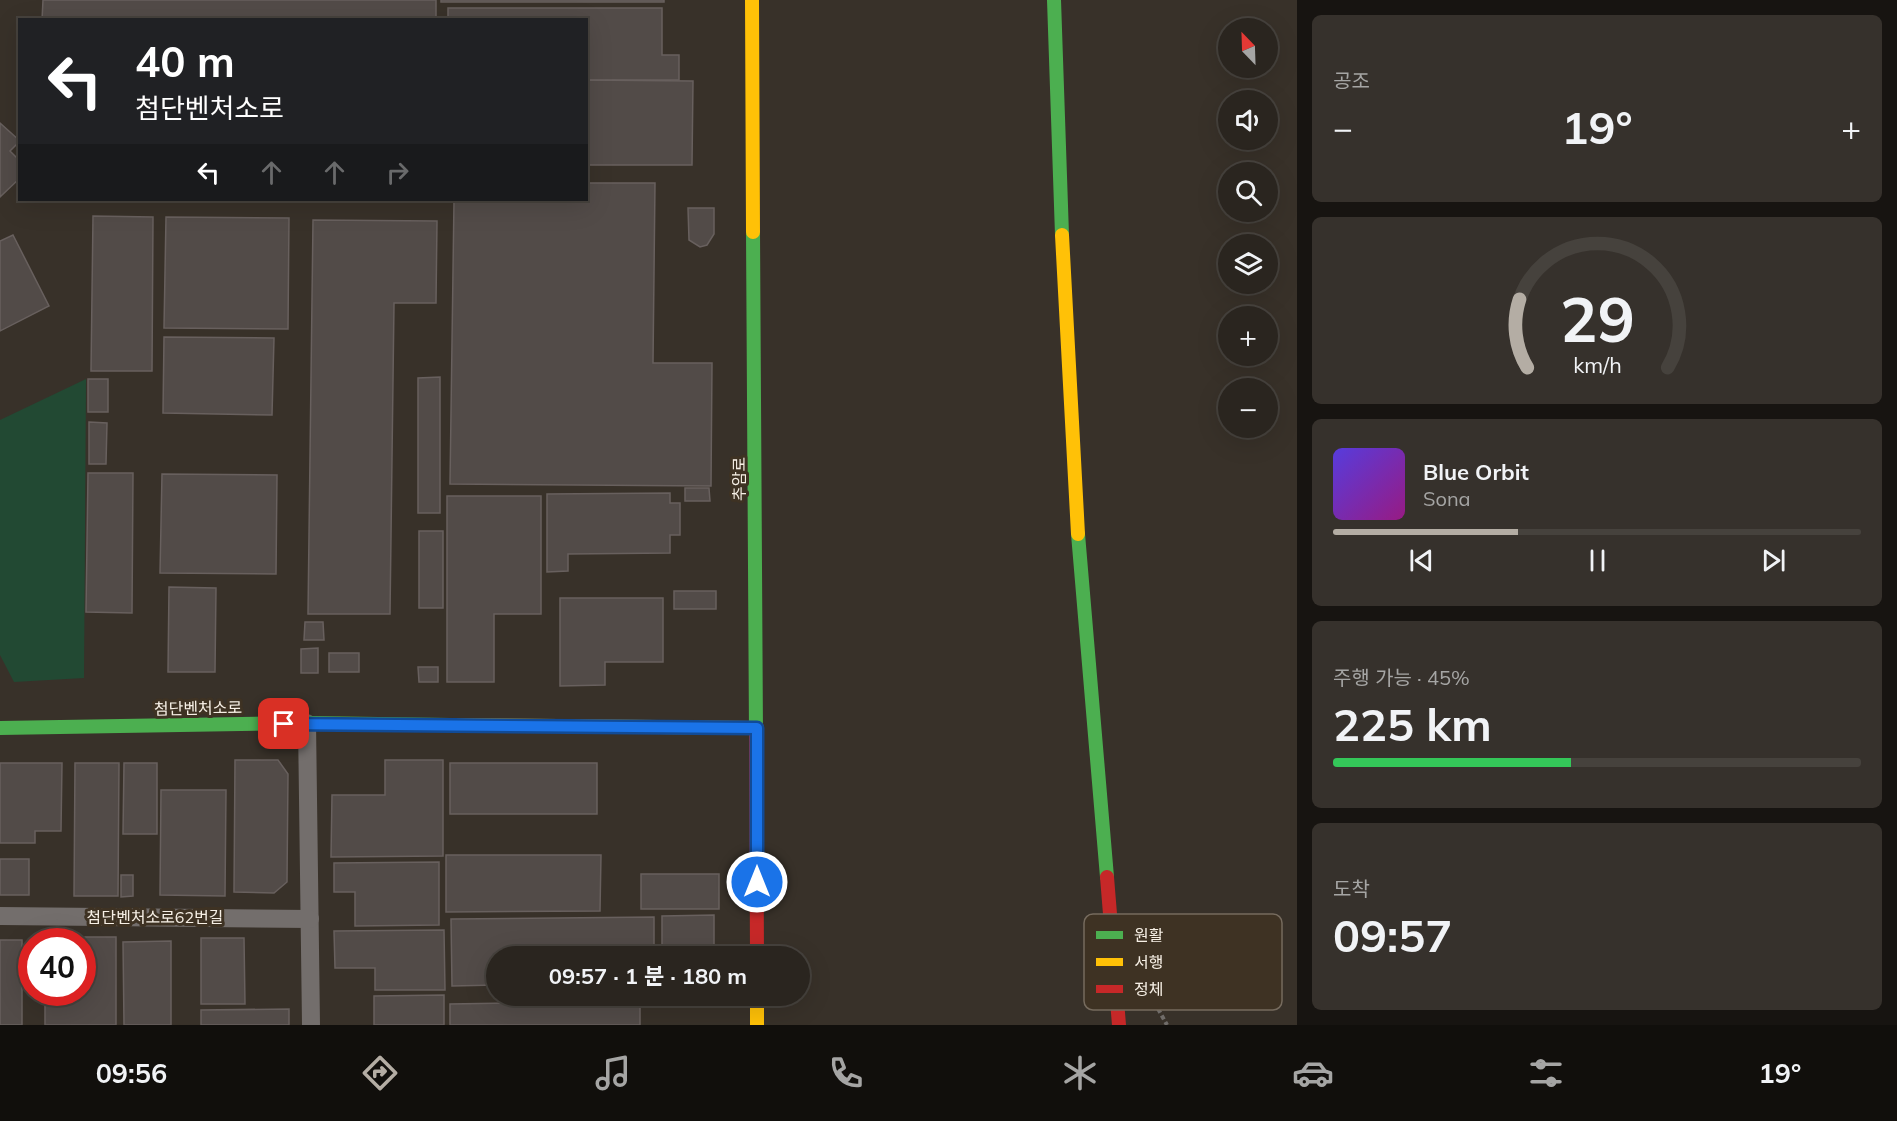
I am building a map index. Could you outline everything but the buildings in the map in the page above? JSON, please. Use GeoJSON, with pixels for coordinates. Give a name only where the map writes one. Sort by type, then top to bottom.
{"type":"FeatureCollection","features":[{"type":"Feature","properties":{"kind":"street","name":"추암로"},"geometry":{"type":"LineString","coordinates":[[752,0],[757,946]]}},
{"type":"Feature","properties":{"kind":"street"},"geometry":{"type":"LineString","coordinates":[[1054,0],[1074,484],[1110,914]]}},
{"type":"Feature","properties":{"kind":"street","name":"첨단벤처소로"},"geometry":{"type":"LineString","coordinates":[[0,728],[307,723],[757,728]]}},
{"type":"Feature","properties":{"kind":"street"},"geometry":{"type":"LineString","coordinates":[[307,723],[311,1025]]}},
{"type":"Feature","properties":{"kind":"street","name":"첨단벤처소로62번길"},"geometry":{"type":"LineString","coordinates":[[0,916],[310,919]]}},
{"type":"Feature","properties":{"kind":"street"},"geometry":{"type":"LineString","coordinates":[[757,1006],[757,1025]]}},
{"type":"Feature","properties":{"kind":"street"},"geometry":{"type":"LineString","coordinates":[[1118,1010],[1119,1025]]}},
{"type":"Feature","properties":{"kind":"green space"},"geometry":{"type":"Polygon","coordinates":[[[86,379],[84,678],[14,682],[0,655],[0,420],[86,379]]]}},
{"type":"Feature","properties":{"kind":"traffic: fast"},"geometry":{"type":"LineString","coordinates":[[1054,0],[1062,235]]}},
{"type":"Feature","properties":{"kind":"traffic: fast"},"geometry":{"type":"LineString","coordinates":[[753,232],[756,734]]}},
{"type":"Feature","properties":{"kind":"traffic: fast"},"geometry":{"type":"LineString","coordinates":[[1078,534],[1107,877]]}},
{"type":"Feature","properties":{"kind":"traffic: fast"},"geometry":{"type":"LineString","coordinates":[[0,728],[307,723],[450,725]]}},
{"type":"Feature","properties":{"kind":"traffic: slow"},"geometry":{"type":"LineString","coordinates":[[752,0],[753,232]]}},
{"type":"Feature","properties":{"kind":"traffic: slow"},"geometry":{"type":"LineString","coordinates":[[1062,235],[1078,534]]}},
{"type":"Feature","properties":{"kind":"traffic: slow"},"geometry":{"type":"LineString","coordinates":[[450,725],[757,728]]}},
{"type":"Feature","properties":{"kind":"traffic: slow"},"geometry":{"type":"LineString","coordinates":[[757,1006],[757,1025]]}},
{"type":"Feature","properties":{"kind":"traffic: jam"},"geometry":{"type":"LineString","coordinates":[[756,734],[757,946]]}},
{"type":"Feature","properties":{"kind":"traffic: jam"},"geometry":{"type":"LineString","coordinates":[[1107,877],[1110,914]]}},
{"type":"Feature","properties":{"kind":"traffic: jam"},"geometry":{"type":"LineString","coordinates":[[1118,1010],[1119,1025]]}},
{"type":"Feature","properties":{"kind":"route"},"geometry":{"type":"LineString","coordinates":[[284,724],[757,728],[757,882]]}}]}
